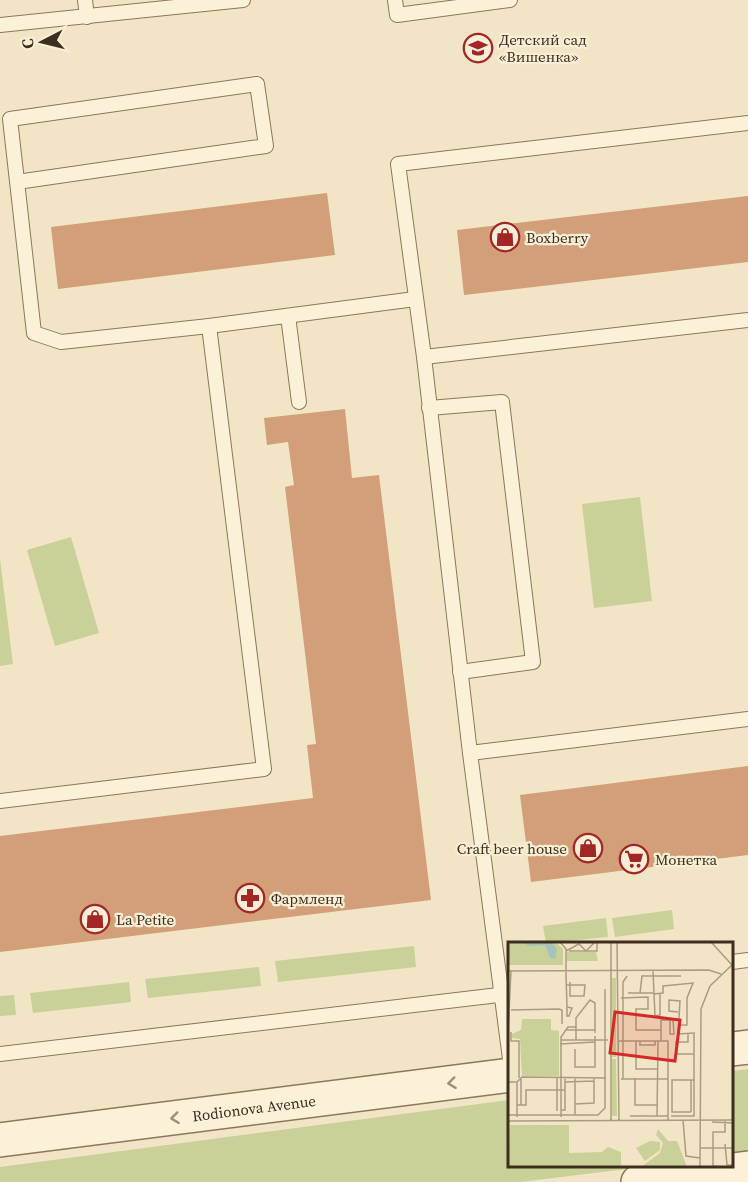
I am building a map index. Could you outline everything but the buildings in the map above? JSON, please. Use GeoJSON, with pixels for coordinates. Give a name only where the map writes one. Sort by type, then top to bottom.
{"type":"FeatureCollection","features":[{"type":"Feature","properties":{"kind":"street"},"geometry":{"type":"LineString","coordinates":[[733,1049],[748,1047]]}},
{"type":"Feature","properties":{"kind":"street","name":"Rodionova Avenue"},"geometry":{"type":"LineString","coordinates":[[0,1140],[508,1075]]}},
{"type":"Feature","properties":{"kind":"street"},"geometry":{"type":"LineString","coordinates":[[638,1182],[748,1168]]}},
{"type":"Feature","properties":{"kind":"lane"},"geometry":{"type":"LineString","coordinates":[[85,0],[87,17]]}},
{"type":"Feature","properties":{"kind":"lane"},"geometry":{"type":"LineString","coordinates":[[0,25],[243,0]]}},
{"type":"Feature","properties":{"kind":"lane"},"geometry":{"type":"LineString","coordinates":[[395,0],[397,15],[510,0]]}},
{"type":"Feature","properties":{"kind":"lane"},"geometry":{"type":"LineString","coordinates":[[17,182],[266,146],[257,84],[10,119],[17,182],[34,333],[61,342],[209,326],[416,299]]}},
{"type":"Feature","properties":{"kind":"lane"},"geometry":{"type":"LineString","coordinates":[[508,1033],[505,994],[470,753],[424,357],[398,164],[748,123]]}},
{"type":"Feature","properties":{"kind":"lane"},"geometry":{"type":"LineString","coordinates":[[288,316],[299,402]]}},
{"type":"Feature","properties":{"kind":"lane"},"geometry":{"type":"LineString","coordinates":[[424,357],[748,320]]}},
{"type":"Feature","properties":{"kind":"lane"},"geometry":{"type":"LineString","coordinates":[[0,801],[264,768],[209,326]]}},
{"type":"Feature","properties":{"kind":"lane"},"geometry":{"type":"LineString","coordinates":[[429,408],[502,402],[507,437],[532,662],[460,672]]}},
{"type":"Feature","properties":{"kind":"lane"},"geometry":{"type":"LineString","coordinates":[[470,753],[748,719]]}},
{"type":"Feature","properties":{"kind":"lane"},"geometry":{"type":"LineString","coordinates":[[733,962],[748,960]]}},
{"type":"Feature","properties":{"kind":"lane"},"geometry":{"type":"LineString","coordinates":[[0,1054],[505,994]]}},
{"type":"Feature","properties":{"kind":"green space"},"geometry":{"type":"Polygon","coordinates":[[[640,497],[652,601],[594,608],[582,504],[640,497]]]}},
{"type":"Feature","properties":{"kind":"green space"},"geometry":{"type":"Polygon","coordinates":[[[71,537],[99,633],[55,646],[27,550],[71,537]]]}},
{"type":"Feature","properties":{"kind":"green space"},"geometry":{"type":"Polygon","coordinates":[[[0,559],[13,664],[0,666],[0,559]]]}},
{"type":"Feature","properties":{"kind":"green space"},"geometry":{"type":"Polygon","coordinates":[[[672,910],[674,929],[615,937],[612,918],[672,910]]]}},
{"type":"Feature","properties":{"kind":"green space"},"geometry":{"type":"Polygon","coordinates":[[[606,918],[608,937],[546,942],[543,926],[606,918]]]}},
{"type":"Feature","properties":{"kind":"green space"},"geometry":{"type":"Polygon","coordinates":[[[414,946],[416,967],[278,982],[275,961],[414,946]]]}},
{"type":"Feature","properties":{"kind":"green space"},"geometry":{"type":"Polygon","coordinates":[[[259,967],[261,986],[148,998],[145,979],[259,967]]]}},
{"type":"Feature","properties":{"kind":"green space"},"geometry":{"type":"Polygon","coordinates":[[[129,982],[131,1002],[33,1013],[30,993],[129,982]]]}},
{"type":"Feature","properties":{"kind":"green space"},"geometry":{"type":"Polygon","coordinates":[[[14,995],[16,1015],[0,1016],[0,996],[14,995]]]}},
{"type":"Feature","properties":{"kind":"green space"},"geometry":{"type":"Polygon","coordinates":[[[748,1069],[748,1153],[733,1155],[733,1071],[748,1069]]]}},
{"type":"Feature","properties":{"kind":"green space"},"geometry":{"type":"Polygon","coordinates":[[[508,1100],[508,1167],[643,1167],[520,1182],[0,1182],[0,1167],[508,1100]]]}},
{"type":"Feature","properties":{"kind":"place","name":"Детский сад «Вишенка»"},"geometry":{"type":"Point","coordinates":[478,48]}},
{"type":"Feature","properties":{"kind":"place","name":"Boxberry"},"geometry":{"type":"Point","coordinates":[505,237]}},
{"type":"Feature","properties":{"kind":"place","name":"Craft beer house"},"geometry":{"type":"Point","coordinates":[588,848]}},
{"type":"Feature","properties":{"kind":"place","name":"Монетка"},"geometry":{"type":"Point","coordinates":[634,859]}},
{"type":"Feature","properties":{"kind":"place","name":"Фармленд"},"geometry":{"type":"Point","coordinates":[250,898]}},
{"type":"Feature","properties":{"kind":"place","name":"La Petite"},"geometry":{"type":"Point","coordinates":[95,919]}}]}
